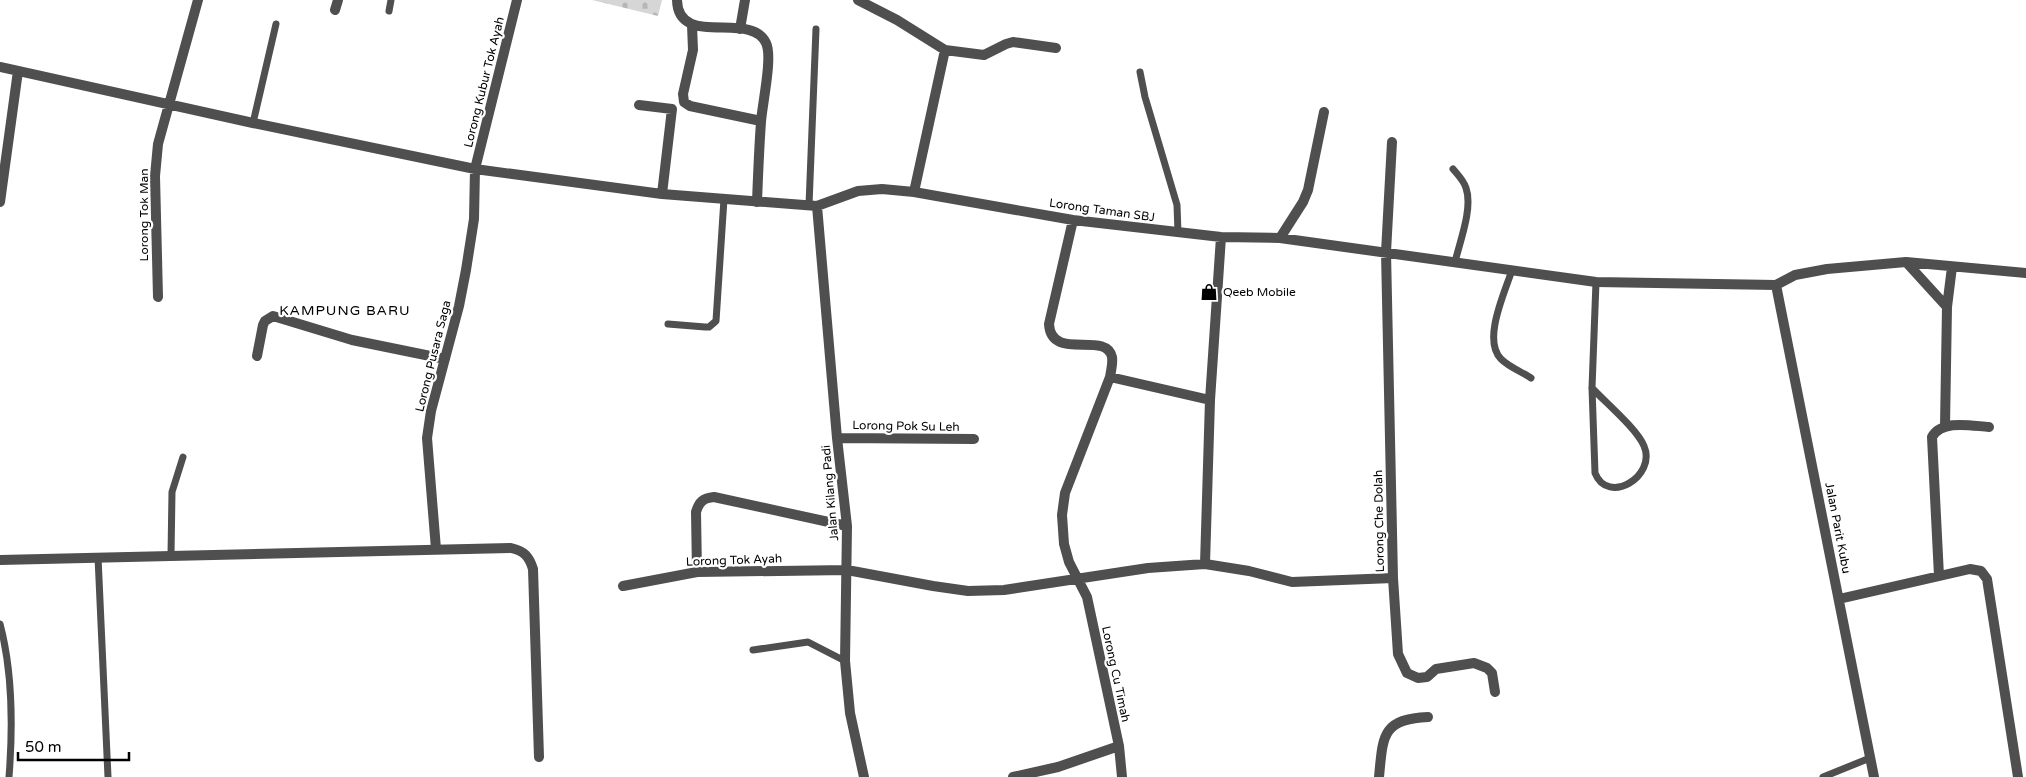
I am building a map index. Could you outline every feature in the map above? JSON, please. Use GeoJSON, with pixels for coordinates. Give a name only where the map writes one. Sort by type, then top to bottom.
{"type":"FeatureCollection","features":[{"type":"Feature","properties":{"kind":"street","name":"Lorong Tok Man"},"geometry":{"type":"LineString","coordinates":[[158,298],[155,176],[158,144],[171,104],[198,0]]}},
{"type":"Feature","properties":{"kind":"street","name":"Lorong Kubur Tok Ayah"},"geometry":{"type":"LineString","coordinates":[[475,169],[517,0]]}},
{"type":"Feature","properties":{"kind":"street"},"geometry":{"type":"LineString","coordinates":[[676,0],[679,12],[692,25],[740,29],[759,34],[766,43],[768,54],[761,121],[757,202]]}},
{"type":"Feature","properties":{"kind":"street"},"geometry":{"type":"LineString","coordinates":[[740,29],[745,0]]}},
{"type":"Feature","properties":{"kind":"street"},"geometry":{"type":"LineString","coordinates":[[858,0],[897,20],[945,50],[984,55],[1013,42],[1056,48]]}},
{"type":"Feature","properties":{"kind":"street"},"geometry":{"type":"LineString","coordinates":[[692,25],[693,50],[683,94],[684,102],[690,106],[761,121]]}},
{"type":"Feature","properties":{"kind":"street"},"geometry":{"type":"LineString","coordinates":[[914,192],[945,50]]}},
{"type":"Feature","properties":{"kind":"street"},"geometry":{"type":"LineString","coordinates":[[0,67],[253,123],[475,169],[662,194],[813,206]]}},
{"type":"Feature","properties":{"kind":"street"},"geometry":{"type":"LineString","coordinates":[[0,202],[18,71]]}},
{"type":"Feature","properties":{"kind":"street"},"geometry":{"type":"LineString","coordinates":[[639,105],[672,109],[662,194]]}},
{"type":"Feature","properties":{"kind":"street"},"geometry":{"type":"LineString","coordinates":[[1280,238],[1303,202],[1308,190],[1324,112]]}},
{"type":"Feature","properties":{"kind":"street","name":"Lorong Che Dolah"},"geometry":{"type":"LineString","coordinates":[[1392,142],[1386,252],[1393,578],[1398,654],[1407,673],[1422,679],[1436,669],[1477,663],[1492,673],[1495,692]]}},
{"type":"Feature","properties":{"kind":"street","name":"Lorong Pusara Saga"},"geometry":{"type":"LineString","coordinates":[[436,549],[427,438],[431,411],[459,306],[474,219],[475,169]]}},
{"type":"Feature","properties":{"kind":"street","name":"Lorong Taman SBJ"},"geometry":{"type":"LineString","coordinates":[[813,206],[858,191],[882,189],[914,192],[1073,220],[1221,237],[1280,238],[1596,282],[1776,285]]}},
{"type":"Feature","properties":{"kind":"street","name":"Jalan Kilang Padi"},"geometry":{"type":"LineString","coordinates":[[813,206],[847,526],[848,570],[845,661],[850,713],[864,777]]}},
{"type":"Feature","properties":{"kind":"street"},"geometry":{"type":"LineString","coordinates":[[1073,220],[1049,324],[1050,332],[1054,339],[1061,343],[1100,346],[1108,350],[1112,359],[1110,377],[1210,400]]}},
{"type":"Feature","properties":{"kind":"street"},"geometry":{"type":"LineString","coordinates":[[1205,564],[1210,400],[1221,237]]}},
{"type":"Feature","properties":{"kind":"street"},"geometry":{"type":"LineString","coordinates":[[1906,262],[1947,307]]}},
{"type":"Feature","properties":{"kind":"street"},"geometry":{"type":"LineString","coordinates":[[1776,285],[1795,275],[1828,269],[1906,262],[2026,273]]}},
{"type":"Feature","properties":{"kind":"street"},"geometry":{"type":"LineString","coordinates":[[1945,426],[1947,307],[1952,267]]}},
{"type":"Feature","properties":{"kind":"street","name":"Jalan Parit Kubu"},"geometry":{"type":"LineString","coordinates":[[1776,285],[1874,777]]}},
{"type":"Feature","properties":{"kind":"street"},"geometry":{"type":"LineString","coordinates":[[257,356],[263,325],[268,318],[273,316],[352,340],[445,359]]}},
{"type":"Feature","properties":{"kind":"street","name":"Lorong Cu Timah"},"geometry":{"type":"LineString","coordinates":[[1110,377],[1065,493],[1062,515],[1064,544],[1069,562],[1079,578],[1087,597],[1119,746],[1122,777]]}},
{"type":"Feature","properties":{"kind":"street"},"geometry":{"type":"LineString","coordinates":[[1939,576],[1931,443],[1935,431],[1945,426],[1989,427]]}},
{"type":"Feature","properties":{"kind":"street","name":"Lorong Pok Su Leh"},"geometry":{"type":"LineString","coordinates":[[837,438],[974,439]]}},
{"type":"Feature","properties":{"kind":"street"},"geometry":{"type":"LineString","coordinates":[[697,572],[696,512],[698,504],[705,498],[714,497],[847,526]]}},
{"type":"Feature","properties":{"kind":"street"},"geometry":{"type":"LineString","coordinates":[[0,560],[436,549],[511,548],[522,551],[530,558],[533,569],[538,757]]}},
{"type":"Feature","properties":{"kind":"street"},"geometry":{"type":"LineString","coordinates":[[848,570],[968,591],[1004,590],[1148,568],[1205,564],[1249,571],[1292,582],[1393,578]]}},
{"type":"Feature","properties":{"kind":"street"},"geometry":{"type":"LineString","coordinates":[[1839,599],[1970,569],[1981,571],[1986,579],[2018,777]]}},
{"type":"Feature","properties":{"kind":"street","name":"Lorong Tok Ayah"},"geometry":{"type":"LineString","coordinates":[[622,586],[697,572],[848,570]]}},
{"type":"Feature","properties":{"kind":"street"},"geometry":{"type":"LineString","coordinates":[[1378,777],[1384,740],[1391,727],[1410,718],[1428,717]]}},
{"type":"Feature","properties":{"kind":"street"},"geometry":{"type":"LineString","coordinates":[[1013,777],[1058,767],[1119,746]]}},
{"type":"Feature","properties":{"kind":"lane"},"geometry":{"type":"LineString","coordinates":[[389,11],[391,0]]}},
{"type":"Feature","properties":{"kind":"lane"},"geometry":{"type":"LineString","coordinates":[[253,123],[276,24]]}},
{"type":"Feature","properties":{"kind":"lane"},"geometry":{"type":"LineString","coordinates":[[813,206],[816,29]]}},
{"type":"Feature","properties":{"kind":"lane"},"geometry":{"type":"LineString","coordinates":[[1140,72],[1145,98],[1177,205],[1178,233]]}},
{"type":"Feature","properties":{"kind":"lane"},"geometry":{"type":"LineString","coordinates":[[1453,169],[1467,190],[1468,204],[1455,262]]}},
{"type":"Feature","properties":{"kind":"lane"},"geometry":{"type":"LineString","coordinates":[[668,324],[709,327],[716,321],[724,199]]}},
{"type":"Feature","properties":{"kind":"lane"},"geometry":{"type":"LineString","coordinates":[[1512,270],[1493,330],[1494,342],[1502,360],[1531,378]]}},
{"type":"Feature","properties":{"kind":"lane"},"geometry":{"type":"LineString","coordinates":[[1592,388],[1638,437],[1645,448],[1646,460],[1642,471],[1634,480],[1624,486],[1605,486],[1598,482],[1595,473],[1592,388],[1596,282]]}},
{"type":"Feature","properties":{"kind":"lane"},"geometry":{"type":"LineString","coordinates":[[171,555],[172,492],[183,457]]}},
{"type":"Feature","properties":{"kind":"lane"},"geometry":{"type":"LineString","coordinates":[[98,557],[108,777]]}},
{"type":"Feature","properties":{"kind":"lane"},"geometry":{"type":"LineString","coordinates":[[0,624],[9,664],[12,740],[9,777]]}},
{"type":"Feature","properties":{"kind":"lane"},"geometry":{"type":"LineString","coordinates":[[753,650],[808,642],[845,661]]}},
{"type":"Feature","properties":{"kind":"lane"},"geometry":{"type":"LineString","coordinates":[[1823,777],[1870,758]]}},
{"type":"Feature","properties":{"kind":"green space"},"geometry":{"type":"Polygon","coordinates":[[[592,0],[662,0],[658,16],[592,0]]]}},
{"type":"Feature","properties":{"kind":"place","name":"Qeeb Mobile"},"geometry":{"type":"Point","coordinates":[1209,292]}},
{"type":"Feature","properties":{"kind":"district","name":"KAMPUNG BARU"},"geometry":{"type":"Point","coordinates":[345,310]}}]}
